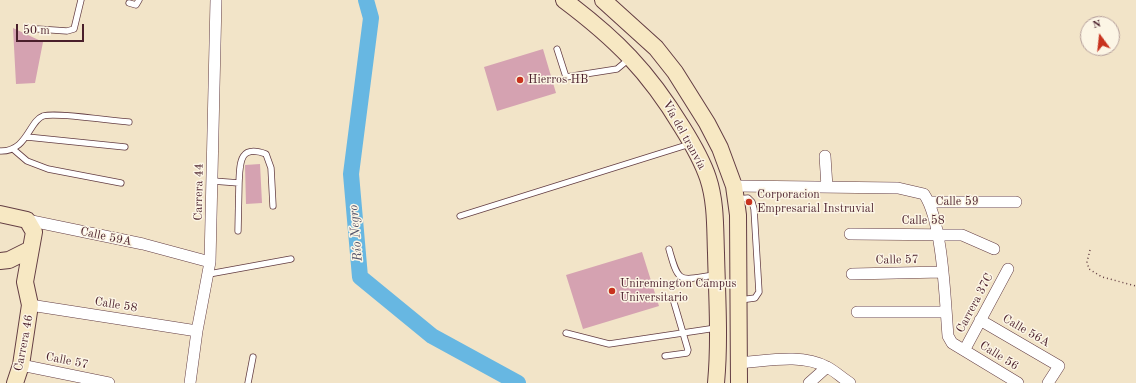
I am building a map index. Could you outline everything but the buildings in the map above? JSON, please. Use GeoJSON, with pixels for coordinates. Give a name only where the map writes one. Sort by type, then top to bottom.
{"type":"FeatureCollection","features":[{"type":"Feature","properties":{"kind":"main road","name":"Vía del tranvía"},"geometry":{"type":"LineString","coordinates":[[564,0],[601,28],[631,57],[668,103],[692,143],[708,178],[713,200],[716,274],[718,328],[716,383]]}},
{"type":"Feature","properties":{"kind":"main road","name":"Vía del tranvía"},"geometry":{"type":"LineString","coordinates":[[606,1],[656,48],[679,77],[707,123],[720,148],[735,193],[739,383]]}},
{"type":"Feature","properties":{"kind":"main road","name":"Calle 59A"},"geometry":{"type":"LineString","coordinates":[[0,214],[35,225]]}},
{"type":"Feature","properties":{"kind":"main road","name":"Carrera 46"},"geometry":{"type":"LineString","coordinates":[[15,383],[21,365],[30,305],[25,282],[29,250],[35,225]]}},
{"type":"Feature","properties":{"kind":"main road"},"geometry":{"type":"LineString","coordinates":[[0,261],[9,260],[29,250]]}},
{"type":"Feature","properties":{"kind":"street","name":"Carrera 44"},"geometry":{"type":"LineString","coordinates":[[190,383],[197,331],[210,262],[216,0]]}},
{"type":"Feature","properties":{"kind":"street"},"geometry":{"type":"LineString","coordinates":[[825,156],[827,187]]}},
{"type":"Feature","properties":{"kind":"street","name":"Calle 59"},"geometry":{"type":"LineString","coordinates":[[735,193],[827,187],[906,189],[924,194],[929,202],[1016,202]]}},
{"type":"Feature","properties":{"kind":"street"},"geometry":{"type":"LineString","coordinates":[[857,312],[946,312],[938,234],[929,202]]}},
{"type":"Feature","properties":{"kind":"street","name":"Calle 59A"},"geometry":{"type":"LineString","coordinates":[[35,225],[143,244],[210,262]]}},
{"type":"Feature","properties":{"kind":"street","name":"Calle 58"},"geometry":{"type":"LineString","coordinates":[[850,234],[962,235],[994,249]]}},
{"type":"Feature","properties":{"kind":"street","name":"Carrera 37C"},"geometry":{"type":"LineString","coordinates":[[965,349],[1008,269]]}},
{"type":"Feature","properties":{"kind":"street","name":"Calle 57"},"geometry":{"type":"LineString","coordinates":[[852,274],[942,272]]}},
{"type":"Feature","properties":{"kind":"street","name":"Calle 58"},"geometry":{"type":"LineString","coordinates":[[30,305],[197,331]]}},
{"type":"Feature","properties":{"kind":"street","name":"Calle 56"},"geometry":{"type":"LineString","coordinates":[[946,312],[948,336],[952,343],[965,349],[1018,383]]}},
{"type":"Feature","properties":{"kind":"street","name":"Calle 56A"},"geometry":{"type":"LineString","coordinates":[[980,320],[1059,366],[1048,383]]}},
{"type":"Feature","properties":{"kind":"street"},"geometry":{"type":"LineString","coordinates":[[739,363],[800,359],[827,367],[850,383]]}},
{"type":"Feature","properties":{"kind":"street","name":"Calle 57"},"geometry":{"type":"LineString","coordinates":[[21,365],[109,383]]}},
{"type":"Feature","properties":{"kind":"street"},"geometry":{"type":"LineString","coordinates":[[809,383],[827,367]]}},
{"type":"Feature","properties":{"kind":"lane"},"geometry":{"type":"LineString","coordinates":[[38,30],[67,31],[74,29],[81,0]]}},
{"type":"Feature","properties":{"kind":"lane"},"geometry":{"type":"LineString","coordinates":[[130,3],[136,5],[139,0]]}},
{"type":"Feature","properties":{"kind":"lane"},"geometry":{"type":"LineString","coordinates":[[557,49],[564,75],[569,78],[617,69],[631,57]]}},
{"type":"Feature","properties":{"kind":"lane"},"geometry":{"type":"LineString","coordinates":[[0,151],[13,149],[27,137],[38,119],[45,116],[57,115],[129,122]]}},
{"type":"Feature","properties":{"kind":"lane"},"geometry":{"type":"LineString","coordinates":[[27,137],[125,147]]}},
{"type":"Feature","properties":{"kind":"lane"},"geometry":{"type":"LineString","coordinates":[[460,216],[692,143]]}},
{"type":"Feature","properties":{"kind":"lane"},"geometry":{"type":"LineString","coordinates":[[13,149],[27,161],[48,169],[121,183]]}},
{"type":"Feature","properties":{"kind":"lane"},"geometry":{"type":"LineString","coordinates":[[238,231],[239,183],[241,160],[243,155],[247,153],[260,152],[266,154],[271,168],[272,206]]}},
{"type":"Feature","properties":{"kind":"lane"},"geometry":{"type":"LineString","coordinates":[[212,181],[239,183]]}},
{"type":"Feature","properties":{"kind":"lane"},"geometry":{"type":"LineString","coordinates":[[669,249],[678,276],[683,278],[716,274]]}},
{"type":"Feature","properties":{"kind":"lane"},"geometry":{"type":"LineString","coordinates":[[208,274],[291,259]]}},
{"type":"Feature","properties":{"kind":"lane"},"geometry":{"type":"LineString","coordinates":[[665,356],[687,353],[688,350],[673,299]]}},
{"type":"Feature","properties":{"kind":"lane"},"geometry":{"type":"LineString","coordinates":[[566,332],[609,344],[718,328]]}},
{"type":"Feature","properties":{"kind":"lane"},"geometry":{"type":"LineString","coordinates":[[248,383],[253,357]]}},
{"type":"Feature","properties":{"kind":"path"},"geometry":{"type":"LineString","coordinates":[[1090,250],[1087,262],[1089,269],[1102,277],[1136,286]]}},
{"type":"Feature","properties":{"kind":"waterway","name":"Río Negro"},"geometry":{"type":"LineString","coordinates":[[366,0],[371,18],[351,174],[360,277],[432,336],[518,383]]}},
{"type":"Feature","properties":{"kind":"place","name":"Hierros HB"},"geometry":{"type":"Point","coordinates":[520,80]}},
{"type":"Feature","properties":{"kind":"place","name":"Corporacion Empresarial Instruvial"},"geometry":{"type":"Point","coordinates":[749,202]}},
{"type":"Feature","properties":{"kind":"place","name":"Uniremington Campus Universitario"},"geometry":{"type":"Point","coordinates":[612,291]}}]}
